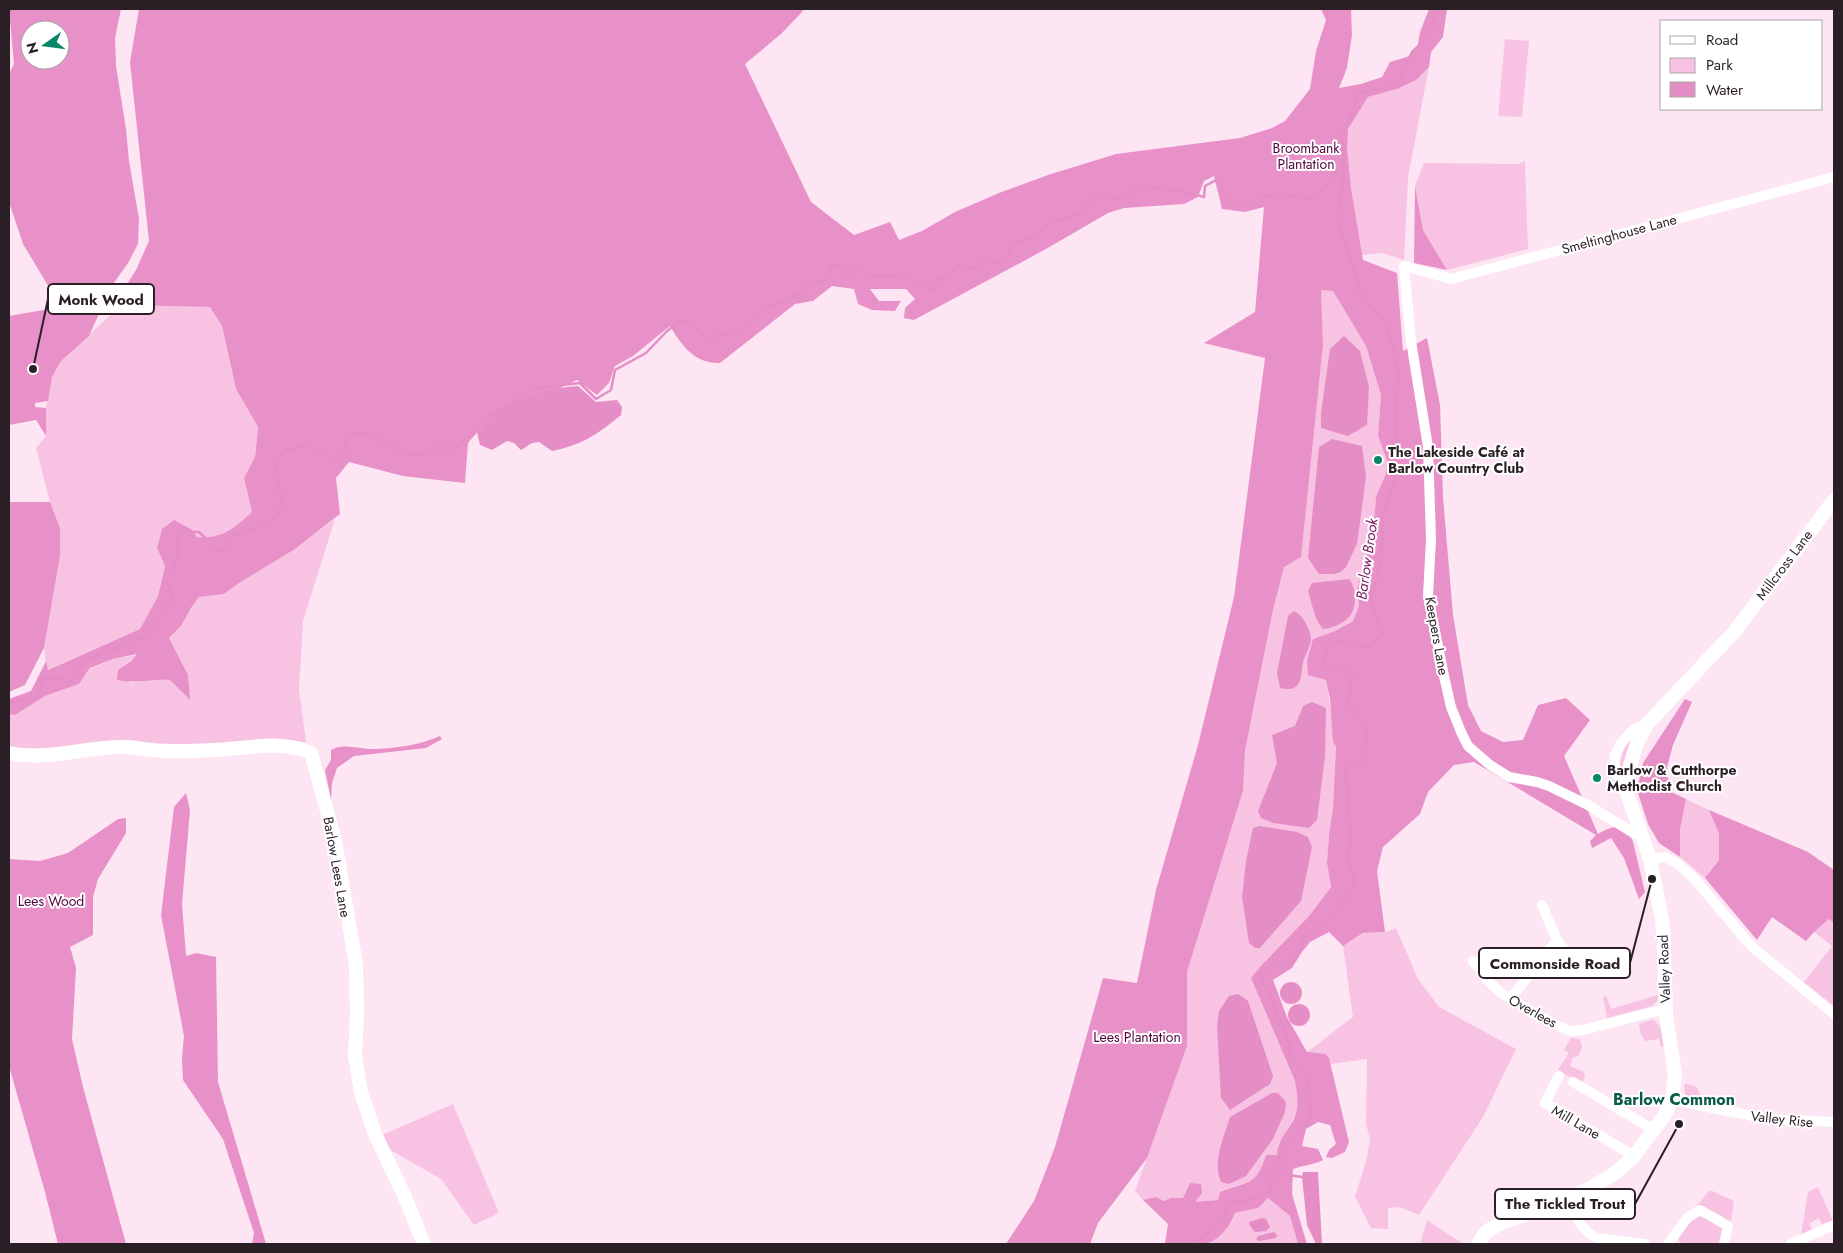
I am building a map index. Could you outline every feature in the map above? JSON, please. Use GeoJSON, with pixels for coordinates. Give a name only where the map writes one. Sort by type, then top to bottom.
{"type":"FeatureCollection","features":[{"type":"Feature","properties":{"kind":"main road","name":"Millcross Lane"},"geometry":{"type":"LineString","coordinates":[[1735,631],[1834,500]]}},
{"type":"Feature","properties":{"kind":"main road","name":"Valley Road"},"geometry":{"type":"LineString","coordinates":[[1478,1244],[1486,1232],[1497,1225],[1591,1188],[1618,1171],[1634,1156],[1654,1130],[1672,1100],[1675,1074],[1665,1008],[1664,944],[1658,896],[1650,859],[1627,793],[1630,765],[1637,743],[1647,724],[1735,631]]}},
{"type":"Feature","properties":{"kind":"main road","name":"Barlow Lees Lane"},"geometry":{"type":"LineString","coordinates":[[9,753],[22,756],[56,754],[120,746],[163,750],[213,750],[282,746],[301,748],[311,753],[335,840],[356,965],[357,1014],[355,1056],[361,1092],[375,1134],[404,1195],[424,1244]]}},
{"type":"Feature","properties":{"kind":"street","name":"Smeltinghouse Lane"},"geometry":{"type":"LineString","coordinates":[[1404,266],[1450,279],[1834,177]]}},
{"type":"Feature","properties":{"kind":"street","name":"Keepers Lane"},"geometry":{"type":"LineString","coordinates":[[1404,266],[1411,341],[1428,448],[1431,539],[1428,596],[1451,707],[1461,732],[1468,746],[1490,765],[1509,777],[1549,786],[1588,805],[1636,834],[1641,832]]}},
{"type":"Feature","properties":{"kind":"street"},"geometry":{"type":"LineString","coordinates":[[1650,859],[1665,857],[1678,864],[1693,877],[1751,946],[1834,1014]]}},
{"type":"Feature","properties":{"kind":"street"},"geometry":{"type":"LineString","coordinates":[[1542,906],[1557,940],[1568,955]]}},
{"type":"Feature","properties":{"kind":"street"},"geometry":{"type":"LineString","coordinates":[[1510,999],[1557,940]]}},
{"type":"Feature","properties":{"kind":"street","name":"Overlees"},"geometry":{"type":"LineString","coordinates":[[1473,961],[1488,981],[1510,999],[1570,1031],[1582,1030],[1665,1008]]}},
{"type":"Feature","properties":{"kind":"street","name":"Mill Lane"},"geometry":{"type":"LineString","coordinates":[[1559,1076],[1545,1103],[1634,1156]]}},
{"type":"Feature","properties":{"kind":"street"},"geometry":{"type":"LineString","coordinates":[[1573,1082],[1654,1130]]}},
{"type":"Feature","properties":{"kind":"street","name":"Valley Rise"},"geometry":{"type":"LineString","coordinates":[[1672,1100],[1768,1120],[1834,1122]]}},
{"type":"Feature","properties":{"kind":"street"},"geometry":{"type":"LineString","coordinates":[[1566,1199],[1584,1231],[1590,1235],[1597,1238],[1644,1244]]}},
{"type":"Feature","properties":{"kind":"street"},"geometry":{"type":"LineString","coordinates":[[1668,1244],[1688,1218],[1700,1210],[1728,1226],[1724,1244]]}},
{"type":"Feature","properties":{"kind":"street"},"geometry":{"type":"LineString","coordinates":[[1792,1244],[1834,1225]]}},
{"type":"Feature","properties":{"kind":"green space"},"geometry":{"type":"Polygon","coordinates":[[[9,9],[121,9],[115,38],[116,66],[139,219],[138,244],[128,263],[111,287],[89,336],[61,361],[52,377],[48,401],[35,403],[35,407],[46,408],[46,436],[36,420],[9,425],[9,316],[61,307],[23,244],[9,202],[9,74],[14,64],[9,9]]]}},
{"type":"Feature","properties":{"kind":"green space"},"geometry":{"type":"Polygon","coordinates":[[[139,9],[804,9],[781,34],[745,64],[811,202],[854,235],[890,222],[899,240],[922,231],[955,212],[999,193],[1048,175],[1116,154],[1240,138],[1272,128],[1285,121],[1310,89],[1316,51],[1326,20],[1321,9],[1351,9],[1352,35],[1347,68],[1339,88],[1361,84],[1382,77],[1390,62],[1407,57],[1417,49],[1420,32],[1429,9],[1447,9],[1443,37],[1431,52],[1429,67],[1416,80],[1397,89],[1368,97],[1348,129],[1347,148],[1351,188],[1363,260],[1397,273],[1403,351],[1427,338],[1440,405],[1443,497],[1453,615],[1468,705],[1481,731],[1503,742],[1523,740],[1538,705],[1566,698],[1590,720],[1564,756],[1598,834],[1617,826],[1631,837],[1645,892],[1639,899],[1624,858],[1611,838],[1592,848],[1590,841],[1596,835],[1474,762],[1454,765],[1428,792],[1420,814],[1383,847],[1377,871],[1385,932],[1363,933],[1343,946],[1329,932],[1310,942],[1292,968],[1273,980],[1287,1017],[1307,1052],[1326,1054],[1329,1058],[1349,1142],[1345,1152],[1332,1158],[1326,1157],[1329,1150],[1336,1144],[1330,1125],[1318,1122],[1306,1129],[1302,1146],[1318,1149],[1323,1160],[1293,1169],[1292,1194],[1307,1244],[1298,1244],[1290,1216],[1268,1198],[1258,1208],[1235,1213],[1224,1232],[1215,1240],[1196,1245],[1165,1244],[1168,1224],[1143,1200],[1156,1197],[1164,1201],[1171,1198],[1183,1198],[1190,1183],[1201,1184],[1202,1193],[1195,1202],[1218,1200],[1220,1192],[1244,1184],[1254,1178],[1266,1155],[1277,1155],[1279,1144],[1293,1122],[1297,1108],[1295,1081],[1251,978],[1309,916],[1331,887],[1327,863],[1333,809],[1336,746],[1333,742],[1330,699],[1326,680],[1308,675],[1307,661],[1313,639],[1335,631],[1353,621],[1359,606],[1357,589],[1373,533],[1376,497],[1389,466],[1378,436],[1381,395],[1366,346],[1333,291],[1321,290],[1323,344],[1301,557],[1284,567],[1273,610],[1245,751],[1243,791],[1187,972],[1187,1046],[1147,1158],[1098,1223],[1090,1244],[1006,1244],[1034,1201],[1055,1147],[1103,978],[1137,983],[1156,890],[1198,745],[1234,597],[1265,358],[1204,343],[1255,312],[1264,207],[1245,212],[1222,209],[1214,176],[1204,181],[1198,197],[1184,204],[1124,208],[1108,213],[1046,249],[914,320],[904,318],[905,308],[915,299],[906,289],[870,289],[879,301],[901,301],[895,311],[872,310],[858,304],[854,289],[832,286],[813,301],[795,304],[720,363],[711,363],[696,357],[679,340],[670,326],[633,356],[615,366],[609,383],[597,395],[577,380],[486,422],[468,443],[465,483],[403,476],[349,462],[336,478],[340,514],[295,549],[224,594],[199,597],[181,626],[169,638],[188,675],[190,700],[170,680],[130,682],[117,680],[118,670],[137,654],[113,659],[90,668],[79,684],[45,696],[15,715],[9,714],[9,699],[31,691],[46,661],[48,670],[140,629],[158,596],[165,566],[157,548],[162,529],[174,520],[191,529],[197,537],[214,536],[228,531],[252,512],[244,478],[255,457],[258,427],[236,389],[222,326],[210,307],[121,305],[122,292],[136,270],[149,241],[130,62],[139,9]]]}},
{"type":"Feature","properties":{"kind":"green space"},"geometry":{"type":"Polygon","coordinates":[[[1505,39],[1529,41],[1522,117],[1498,116],[1505,39]]]}},
{"type":"Feature","properties":{"kind":"green space"},"geometry":{"type":"Polygon","coordinates":[[[1429,67],[1408,177],[1404,260],[1382,253],[1362,255],[1348,171],[1347,138],[1349,127],[1368,97],[1393,90],[1408,83],[1429,67]]]}},
{"type":"Feature","properties":{"kind":"green space"},"geometry":{"type":"Polygon","coordinates":[[[1525,161],[1528,249],[1447,270],[1423,230],[1415,186],[1424,163],[1518,164],[1525,161]]]}},
{"type":"Feature","properties":{"kind":"green space"},"geometry":{"type":"Polygon","coordinates":[[[1415,186],[1423,230],[1447,270],[1414,263],[1415,186]]]}},
{"type":"Feature","properties":{"kind":"green space"},"geometry":{"type":"Polygon","coordinates":[[[1321,289],[1333,291],[1366,346],[1381,395],[1378,436],[1389,466],[1376,497],[1373,533],[1357,589],[1359,606],[1353,621],[1335,631],[1313,639],[1326,679],[1336,745],[1333,809],[1327,863],[1331,887],[1309,916],[1251,978],[1295,1081],[1298,1097],[1296,1113],[1286,1134],[1278,1144],[1278,1155],[1266,1155],[1254,1178],[1244,1184],[1221,1191],[1219,1200],[1193,1202],[1169,1199],[1164,1201],[1156,1197],[1143,1200],[1135,1191],[1187,1046],[1187,972],[1243,791],[1245,751],[1273,610],[1284,567],[1323,344],[1321,289]]]}},
{"type":"Feature","properties":{"kind":"green space"},"geometry":{"type":"Polygon","coordinates":[[[121,305],[211,307],[222,326],[236,389],[258,427],[255,457],[244,478],[252,512],[234,527],[221,534],[197,537],[191,529],[157,548],[165,566],[158,596],[140,629],[47,670],[44,648],[60,556],[60,528],[50,502],[36,448],[46,436],[46,408],[52,377],[61,361],[121,305]]]}},
{"type":"Feature","properties":{"kind":"green space"},"geometry":{"type":"Polygon","coordinates":[[[9,502],[50,502],[60,528],[60,556],[44,648],[25,685],[9,692],[9,502]]]}},
{"type":"Feature","properties":{"kind":"green space"},"geometry":{"type":"Polygon","coordinates":[[[335,519],[303,621],[299,689],[306,742],[9,749],[9,714],[15,715],[45,696],[79,684],[90,669],[113,659],[137,655],[118,670],[130,683],[153,679],[170,680],[189,699],[188,675],[169,639],[181,626],[199,597],[224,594],[295,549],[335,519]]]}},
{"type":"Feature","properties":{"kind":"green space"},"geometry":{"type":"Polygon","coordinates":[[[1685,699],[1692,702],[1673,745],[1667,767],[1669,791],[1686,799],[1680,830],[1680,857],[1659,843],[1648,824],[1637,790],[1643,763],[1685,699]]]}},
{"type":"Feature","properties":{"kind":"green space"},"geometry":{"type":"Polygon","coordinates":[[[1635,734],[1622,778],[1622,754],[1635,734]]]}},
{"type":"Feature","properties":{"kind":"green space"},"geometry":{"type":"Polygon","coordinates":[[[440,736],[442,739],[426,748],[354,756],[337,768],[332,783],[331,800],[325,770],[331,760],[331,750],[341,747],[384,749],[401,747],[425,742],[440,736]]]}},
{"type":"Feature","properties":{"kind":"green space"},"geometry":{"type":"Polygon","coordinates":[[[186,793],[190,810],[182,904],[186,956],[196,953],[216,957],[218,1082],[266,1244],[252,1244],[254,1233],[223,1139],[183,1080],[184,1036],[161,915],[174,807],[186,793]]]}},
{"type":"Feature","properties":{"kind":"green space"},"geometry":{"type":"Polygon","coordinates":[[[1686,799],[1709,810],[1719,834],[1719,860],[1705,878],[1680,857],[1680,830],[1686,799]]]}},
{"type":"Feature","properties":{"kind":"green space"},"geometry":{"type":"Polygon","coordinates":[[[1709,810],[1808,852],[1834,870],[1834,923],[1829,919],[1806,941],[1772,917],[1757,940],[1705,878],[1719,860],[1719,834],[1709,810]]]}},
{"type":"Feature","properties":{"kind":"green space","name":"Lees Wood"},"geometry":{"type":"Polygon","coordinates":[[[126,818],[126,833],[98,879],[93,897],[93,935],[70,947],[76,968],[72,1039],[83,1087],[126,1244],[58,1244],[9,1066],[9,859],[40,861],[68,853],[118,819],[126,818]]]}},
{"type":"Feature","properties":{"kind":"green space"},"geometry":{"type":"Polygon","coordinates":[[[1829,919],[1834,923],[1834,1006],[1804,982],[1832,946],[1814,932],[1829,919]]]}},
{"type":"Feature","properties":{"kind":"green space"},"geometry":{"type":"Polygon","coordinates":[[[1396,928],[1418,979],[1439,1007],[1516,1049],[1483,1117],[1419,1215],[1400,1207],[1388,1208],[1388,1229],[1371,1228],[1355,1197],[1367,1158],[1370,1139],[1366,1124],[1367,1059],[1330,1064],[1329,1058],[1307,1052],[1353,1017],[1343,946],[1364,933],[1385,932],[1396,928]]]}},
{"type":"Feature","properties":{"kind":"green space"},"geometry":{"type":"Polygon","coordinates":[[[1658,995],[1658,1000],[1652,1006],[1607,1018],[1603,997],[1606,996],[1611,1009],[1658,995]]]}},
{"type":"Feature","properties":{"kind":"green space"},"geometry":{"type":"Polygon","coordinates":[[[1654,1020],[1660,1027],[1665,1046],[1661,1047],[1659,1039],[1645,1041],[1640,1032],[1639,1024],[1654,1020]]]}},
{"type":"Feature","properties":{"kind":"green space"},"geometry":{"type":"Polygon","coordinates":[[[1571,1038],[1580,1039],[1582,1047],[1579,1055],[1573,1058],[1570,1066],[1584,1072],[1585,1077],[1581,1084],[1558,1070],[1569,1053],[1564,1050],[1571,1038]]]}},
{"type":"Feature","properties":{"kind":"green space"},"geometry":{"type":"Polygon","coordinates":[[[1684,1084],[1696,1087],[1700,1094],[1698,1100],[1685,1096],[1684,1084]]]}},
{"type":"Feature","properties":{"kind":"green space"},"geometry":{"type":"Polygon","coordinates":[[[453,1104],[499,1213],[474,1225],[441,1179],[387,1148],[382,1135],[453,1104]]]}},
{"type":"Feature","properties":{"kind":"green space"},"geometry":{"type":"Polygon","coordinates":[[[1818,1187],[1833,1221],[1822,1224],[1819,1218],[1809,1224],[1812,1230],[1801,1235],[1808,1192],[1818,1187]]]}},
{"type":"Feature","properties":{"kind":"green space"},"geometry":{"type":"Polygon","coordinates":[[[1710,1190],[1734,1201],[1731,1221],[1728,1222],[1713,1212],[1695,1208],[1710,1190]]]}},
{"type":"Feature","properties":{"kind":"green space"},"geometry":{"type":"Polygon","coordinates":[[[1268,1198],[1290,1216],[1298,1244],[1206,1244],[1231,1223],[1235,1213],[1253,1208],[1268,1198]]]}},
{"type":"Feature","properties":{"kind":"green space"},"geometry":{"type":"Polygon","coordinates":[[[1700,1215],[1723,1228],[1720,1244],[1683,1244],[1679,1241],[1678,1236],[1695,1217],[1700,1215]]]}},
{"type":"Feature","properties":{"kind":"green space"},"geometry":{"type":"Polygon","coordinates":[[[1427,1220],[1463,1244],[1420,1244],[1427,1220]]]}},
{"type":"Feature","properties":{"kind":"water"},"geometry":{"type":"Polygon","coordinates":[[[1344,336],[1360,351],[1369,387],[1367,425],[1348,436],[1321,428],[1321,413],[1330,349],[1344,336]]]}},
{"type":"Feature","properties":{"kind":"water"},"geometry":{"type":"Polygon","coordinates":[[[578,386],[596,402],[617,400],[622,407],[621,415],[589,438],[562,449],[552,451],[539,442],[532,443],[521,450],[514,443],[507,441],[492,450],[480,445],[477,432],[504,406],[557,388],[578,386]]]}},
{"type":"Feature","properties":{"kind":"water"},"geometry":{"type":"Polygon","coordinates":[[[1332,439],[1362,446],[1366,477],[1357,544],[1346,567],[1341,572],[1334,574],[1319,574],[1308,558],[1319,447],[1332,439]]]}},
{"type":"Feature","properties":{"kind":"water"},"geometry":{"type":"Polygon","coordinates":[[[1349,579],[1355,593],[1352,613],[1341,624],[1323,629],[1315,616],[1308,591],[1312,583],[1349,579]]]}},
{"type":"Feature","properties":{"kind":"water"},"geometry":{"type":"Polygon","coordinates":[[[1294,611],[1306,623],[1311,640],[1303,662],[1299,683],[1293,688],[1287,689],[1280,688],[1277,673],[1288,616],[1294,611]]]}},
{"type":"Feature","properties":{"kind":"water"},"geometry":{"type":"Polygon","coordinates":[[[1312,702],[1326,708],[1325,757],[1317,820],[1309,828],[1273,823],[1261,818],[1258,811],[1277,763],[1272,735],[1295,726],[1303,706],[1312,702]]]}},
{"type":"Feature","properties":{"kind":"water"},"geometry":{"type":"Polygon","coordinates":[[[1260,826],[1297,832],[1308,837],[1312,847],[1301,901],[1260,948],[1255,948],[1249,943],[1242,897],[1246,861],[1253,828],[1260,826]]]}},
{"type":"Feature","properties":{"kind":"water"},"geometry":{"type":"Polygon","coordinates":[[[1291,982],[1299,985],[1302,993],[1299,1001],[1291,1004],[1283,1001],[1280,993],[1283,985],[1291,982]]]}},
{"type":"Feature","properties":{"kind":"water"},"geometry":{"type":"Polygon","coordinates":[[[1238,994],[1248,1001],[1273,1076],[1270,1084],[1230,1110],[1221,1098],[1217,1027],[1219,1011],[1229,996],[1238,994]]]}},
{"type":"Feature","properties":{"kind":"water"},"geometry":{"type":"Polygon","coordinates":[[[1299,1004],[1307,1007],[1310,1015],[1307,1023],[1299,1026],[1291,1023],[1288,1015],[1291,1007],[1299,1004]]]}},
{"type":"Feature","properties":{"kind":"water"},"geometry":{"type":"Polygon","coordinates":[[[1272,1093],[1278,1093],[1286,1102],[1285,1112],[1273,1139],[1246,1176],[1229,1184],[1221,1182],[1218,1158],[1230,1117],[1272,1093]]]}},
{"type":"Feature","properties":{"kind":"water"},"geometry":{"type":"Polygon","coordinates":[[[1303,1172],[1318,1172],[1322,1244],[1316,1244],[1307,1225],[1303,1172]]]}},
{"type":"Feature","properties":{"kind":"water"},"geometry":{"type":"Polygon","coordinates":[[[1262,1218],[1266,1219],[1270,1227],[1266,1231],[1255,1232],[1249,1222],[1262,1218]]]}},
{"type":"Feature","properties":{"kind":"water"},"geometry":{"type":"Polygon","coordinates":[[[1274,1232],[1277,1235],[1276,1238],[1259,1241],[1256,1239],[1258,1236],[1274,1232]]]}},
{"type":"Feature","properties":{"kind":"waterway","name":"Barlow Brook"},"geometry":{"type":"LineString","coordinates":[[1193,1244],[1218,1225],[1227,1208],[1232,1203],[1269,1192],[1272,1189],[1272,1167],[1310,1117],[1312,1105],[1306,1094],[1308,1080],[1290,1054],[1288,1039],[1261,974],[1295,960],[1306,933],[1330,920],[1355,886],[1348,858],[1351,840],[1345,763],[1365,763],[1366,730],[1348,703],[1353,677],[1347,666],[1323,667],[1328,643],[1342,641],[1368,648],[1384,633],[1370,603],[1381,560],[1383,517],[1397,476],[1396,421],[1398,369],[1387,325],[1361,295],[1338,219],[1345,159],[1341,140],[1359,92],[1389,88],[1401,77],[1412,52],[1428,37],[1434,23],[1435,9]]}},
{"type":"Feature","properties":{"kind":"waterway"},"geometry":{"type":"LineString","coordinates":[[9,703],[39,697],[42,680],[48,678],[72,681],[82,665],[89,659],[141,639],[156,625],[173,595],[166,582],[178,555],[178,532],[199,532],[220,553],[235,534],[263,525],[274,519],[278,514],[281,502],[276,461],[286,450],[305,446],[338,462],[343,456],[347,435],[366,433],[416,457],[435,448],[456,448],[483,420],[536,388],[580,383],[596,399],[611,390],[615,370],[646,353],[667,331],[681,320],[696,327],[708,341],[719,334],[729,336],[750,325],[762,310],[801,293],[810,283],[829,279],[832,265],[842,265],[848,277],[857,267],[871,276],[909,277],[932,291],[939,277],[948,280],[957,265],[966,269],[974,268],[987,257],[998,264],[1009,257],[1012,243],[1037,236],[1051,222],[1078,215],[1095,198],[1105,194],[1117,200],[1145,186],[1186,192],[1204,197],[1205,186],[1216,180],[1231,202],[1246,202],[1265,196],[1276,195],[1308,199],[1324,188],[1345,159]]}},
{"type":"Feature","properties":{"kind":"waterway"},"geometry":{"type":"LineString","coordinates":[[1277,1160],[1288,1175],[1302,1177]]}},
{"type":"Feature","properties":{"kind":"place","name":"Monk Wood"},"geometry":{"type":"Point","coordinates":[33,369]}},
{"type":"Feature","properties":{"kind":"place","name":"The Lakeside Café at Barlow Country Club"},"geometry":{"type":"Point","coordinates":[1378,460]}},
{"type":"Feature","properties":{"kind":"place","name":"Barlow & Cutthorpe Methodist Church"},"geometry":{"type":"Point","coordinates":[1597,778]}},
{"type":"Feature","properties":{"kind":"place","name":"Commonside Road"},"geometry":{"type":"Point","coordinates":[1652,879]}},
{"type":"Feature","properties":{"kind":"place","name":"The Tickled Trout"},"geometry":{"type":"Point","coordinates":[1679,1124]}},
{"type":"Feature","properties":{"kind":"district","name":"Barlow Common"},"geometry":{"type":"Point","coordinates":[1674,1099]}},
{"type":"Feature","properties":{"kind":"park label","name":"Broombank Plantation"},"geometry":{"type":"Point","coordinates":[1306,156]}},
{"type":"Feature","properties":{"kind":"park label","name":"Lees Plantation"},"geometry":{"type":"Point","coordinates":[1137,1037]}}]}
